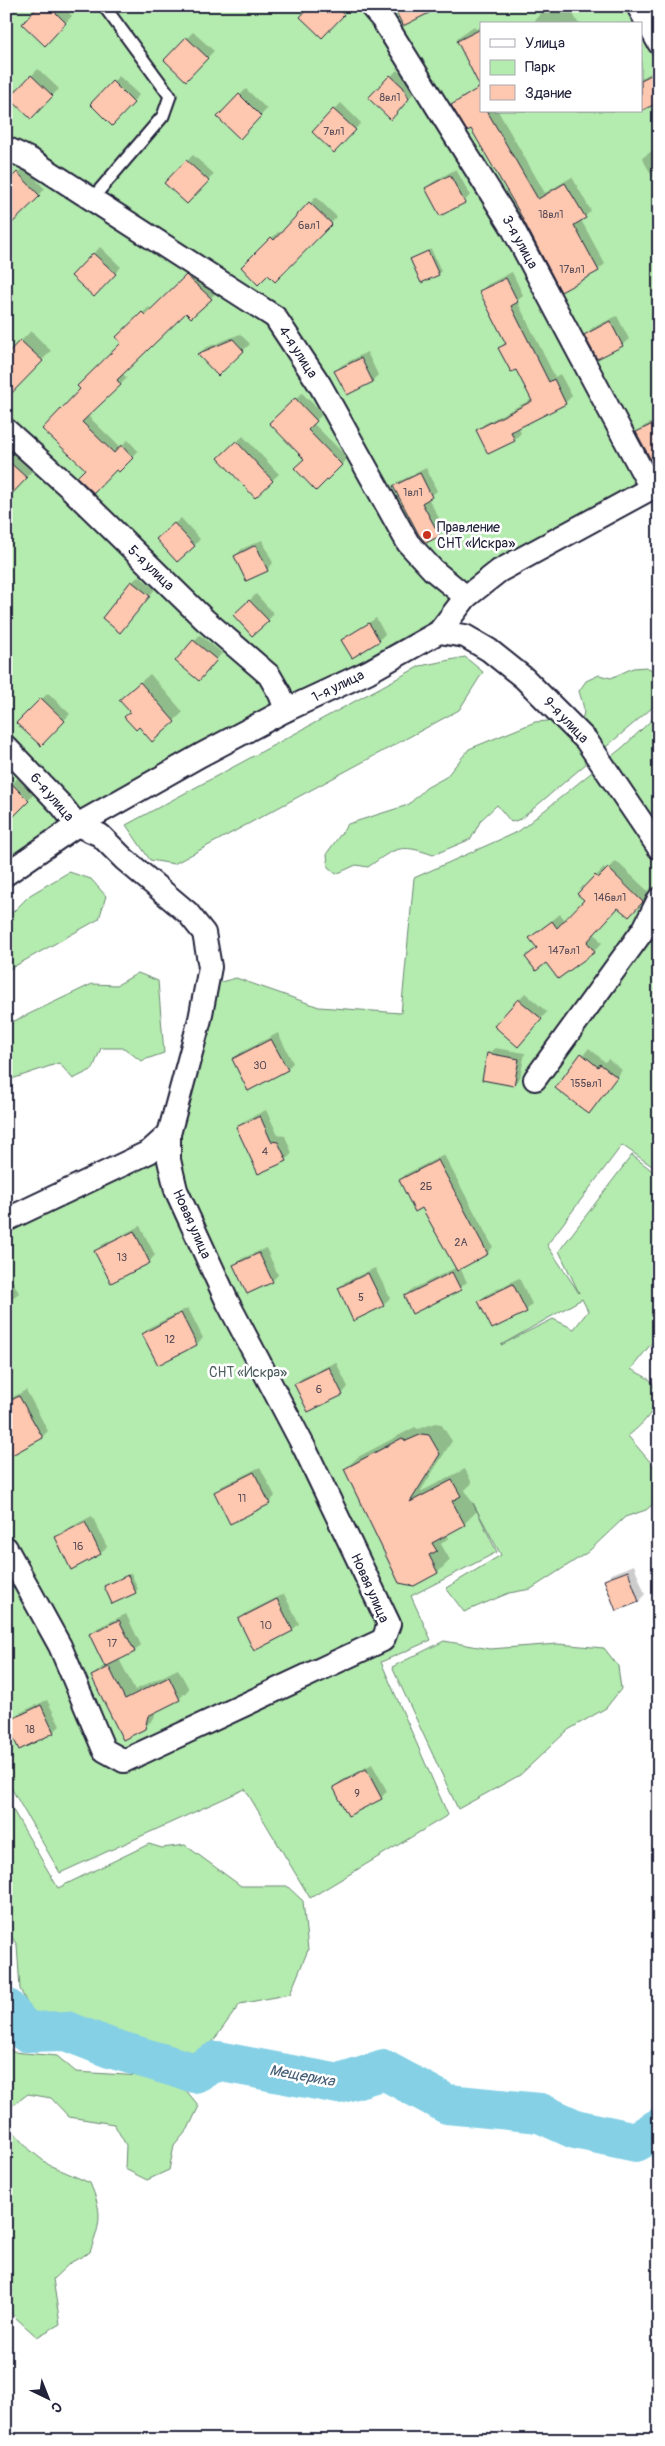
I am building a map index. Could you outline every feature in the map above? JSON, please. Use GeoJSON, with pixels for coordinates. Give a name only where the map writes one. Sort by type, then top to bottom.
{"type":"FeatureCollection","features":[{"type":"Feature","properties":{"kind":"street","name":"3-я улица"},"geometry":{"type":"LineString","coordinates":[[371,6],[383,20],[512,227],[655,486]]}},
{"type":"Feature","properties":{"kind":"street"},"geometry":{"type":"LineString","coordinates":[[638,6],[659,43]]}},
{"type":"Feature","properties":{"kind":"street","name":"4-я улица"},"geometry":{"type":"LineString","coordinates":[[6,148],[31,160],[275,317],[320,385],[408,543],[433,570],[466,597]]}},
{"type":"Feature","properties":{"kind":"street","name":"5-я улица"},"geometry":{"type":"LineString","coordinates":[[6,430],[68,486],[205,620],[269,675],[280,694],[286,710]]}},
{"type":"Feature","properties":{"kind":"street","name":"1-я улица"},"geometry":{"type":"LineString","coordinates":[[6,874],[77,825],[201,755],[286,710],[368,672],[439,632],[466,597],[499,571],[655,486]]}},
{"type":"Feature","properties":{"kind":"street","name":"9-я улица"},"geometry":{"type":"LineString","coordinates":[[439,632],[465,636],[489,650],[524,678],[573,726],[586,740],[659,848]]}},
{"type":"Feature","properties":{"kind":"street","name":"6-я улица"},"geometry":{"type":"LineString","coordinates":[[6,747],[62,806],[77,825]]}},
{"type":"Feature","properties":{"kind":"street","name":"Новая улица"},"geometry":{"type":"LineString","coordinates":[[6,1548],[60,1646],[104,1750],[124,1761],[383,1640],[389,1624],[305,1449],[227,1301],[176,1190],[169,1160],[169,1134],[200,1019],[210,967],[204,934],[188,913],[124,859],[100,835],[77,825]]}},
{"type":"Feature","properties":{"kind":"street"},"geometry":{"type":"LineString","coordinates":[[535,1079],[644,929],[659,899]]}},
{"type":"Feature","properties":{"kind":"street"},"geometry":{"type":"LineString","coordinates":[[6,1220],[149,1152],[169,1134]]}},
{"type":"Feature","properties":{"kind":"lane"},"geometry":{"type":"LineString","coordinates":[[91,200],[163,116],[170,96],[104,6]]}},
{"type":"Feature","properties":{"kind":"green space"},"geometry":{"type":"Polygon","coordinates":[[[6,6],[659,6],[659,469],[479,572],[436,619],[6,861],[6,6]]]}},
{"type":"Feature","properties":{"kind":"green space"},"geometry":{"type":"Polygon","coordinates":[[[465,657],[483,672],[459,710],[174,864],[150,860],[126,825],[420,666],[465,657]]]}},
{"type":"Feature","properties":{"kind":"green space"},"geometry":{"type":"Polygon","coordinates":[[[646,667],[659,673],[659,702],[521,819],[511,822],[497,805],[481,820],[471,839],[433,855],[413,849],[398,849],[385,855],[368,867],[356,865],[336,874],[328,867],[327,853],[348,824],[408,805],[426,788],[446,777],[469,749],[535,722],[548,721],[572,729],[583,716],[584,712],[579,691],[586,681],[599,675],[611,678],[633,668],[646,667]]]}},
{"type":"Feature","properties":{"kind":"green space","name":"СНТ «Искра»"},"geometry":{"type":"Polygon","coordinates":[[[659,713],[659,1171],[622,1145],[547,1245],[579,1293],[559,1251],[632,1155],[659,1176],[659,1334],[631,1369],[652,1382],[656,1398],[651,1412],[646,1419],[628,1436],[658,1471],[659,1499],[646,1510],[625,1517],[588,1552],[531,1589],[509,1593],[464,1612],[446,1588],[501,1555],[473,1503],[497,1552],[411,1596],[431,1640],[381,1662],[448,1815],[310,1898],[245,1789],[60,1873],[6,1779],[6,1214],[161,1141],[198,988],[236,978],[319,1007],[401,1013],[414,878],[519,831],[623,747],[659,713]],[[582,1299],[501,1345],[553,1319],[574,1329],[588,1311],[582,1299]]]}},
{"type":"Feature","properties":{"kind":"green space"},"geometry":{"type":"Polygon","coordinates":[[[69,872],[91,879],[106,896],[99,919],[6,971],[6,919],[30,895],[69,872]]]}},
{"type":"Feature","properties":{"kind":"green space"},"geometry":{"type":"Polygon","coordinates":[[[138,973],[158,981],[164,1053],[141,1061],[124,1048],[101,1048],[93,1069],[73,1079],[59,1063],[6,1081],[6,1025],[92,984],[117,985],[138,973]]]}},
{"type":"Feature","properties":{"kind":"green space"},"geometry":{"type":"Polygon","coordinates":[[[444,1641],[490,1649],[558,1644],[604,1648],[618,1666],[621,1689],[606,1708],[568,1730],[520,1775],[458,1809],[392,1667],[444,1641]]]}},
{"type":"Feature","properties":{"kind":"green space"},"geometry":{"type":"Polygon","coordinates":[[[6,1798],[58,1888],[149,1844],[162,1848],[185,1845],[241,1886],[287,1886],[303,1901],[308,1950],[290,1994],[240,2004],[211,2044],[193,2057],[62,2020],[35,2020],[20,1989],[17,1945],[6,1929],[6,1798]]]}},
{"type":"Feature","properties":{"kind":"green space"},"geometry":{"type":"Polygon","coordinates":[[[6,2045],[13,2052],[57,2056],[76,2072],[142,2076],[184,2088],[199,2106],[188,2129],[174,2146],[169,2170],[147,2180],[125,2169],[126,2145],[114,2124],[69,2117],[51,2098],[28,2094],[9,2108],[13,2131],[31,2151],[49,2165],[90,2183],[99,2210],[98,2225],[90,2252],[70,2263],[53,2279],[60,2324],[37,2337],[6,2309],[6,2045]]]}},
{"type":"Feature","properties":{"kind":"building"},"geometry":{"type":"Polygon","coordinates":[[[39,6],[49,6],[66,23],[45,46],[22,24],[39,6]]]}},
{"type":"Feature","properties":{"kind":"building"},"geometry":{"type":"Polygon","coordinates":[[[310,6],[335,6],[344,15],[322,38],[300,17],[310,6]]]}},
{"type":"Feature","properties":{"kind":"building"},"geometry":{"type":"Polygon","coordinates":[[[393,6],[443,6],[403,26],[393,6]]]}},
{"type":"Feature","properties":{"kind":"building"},"geometry":{"type":"Polygon","coordinates":[[[480,30],[480,87],[457,41],[480,30]]]}},
{"type":"Feature","properties":{"kind":"building"},"geometry":{"type":"Polygon","coordinates":[[[186,37],[208,58],[186,81],[164,60],[186,37]]]}},
{"type":"Feature","properties":{"kind":"building"},"geometry":{"type":"Polygon","coordinates":[[[659,71],[659,102],[642,110],[642,80],[659,71]]]}},
{"type":"Feature","properties":{"kind":"building"},"geometry":{"type":"Polygon","coordinates":[[[31,75],[53,96],[31,119],[9,98],[31,75]]]}},
{"type":"Feature","properties":{"kind":"building"},"geometry":{"type":"Polygon","coordinates":[[[390,75],[403,87],[409,99],[391,120],[368,98],[390,75]]]}},
{"type":"Feature","properties":{"kind":"building"},"geometry":{"type":"Polygon","coordinates":[[[112,81],[134,103],[112,126],[90,104],[112,81]]]}},
{"type":"Feature","properties":{"kind":"building"},"geometry":{"type":"Polygon","coordinates":[[[480,87],[480,112],[488,112],[538,199],[565,183],[586,218],[574,225],[599,271],[561,292],[518,210],[471,129],[467,131],[451,105],[480,87]]]}},
{"type":"Feature","properties":{"kind":"building"},"geometry":{"type":"Polygon","coordinates":[[[239,94],[261,116],[240,139],[217,117],[239,94]]]}},
{"type":"Feature","properties":{"kind":"building"},"geometry":{"type":"Polygon","coordinates":[[[333,109],[356,130],[334,153],[312,132],[333,109]]]}},
{"type":"Feature","properties":{"kind":"building"},"geometry":{"type":"Polygon","coordinates":[[[186,160],[209,181],[187,204],[164,183],[186,160]]]}},
{"type":"Feature","properties":{"kind":"building"},"geometry":{"type":"Polygon","coordinates":[[[17,172],[40,196],[6,229],[6,183],[17,172]]]}},
{"type":"Feature","properties":{"kind":"building"},"geometry":{"type":"Polygon","coordinates":[[[450,175],[465,203],[440,216],[425,188],[450,175]]]}},
{"type":"Feature","properties":{"kind":"building"},"geometry":{"type":"Polygon","coordinates":[[[309,202],[332,224],[275,282],[268,275],[258,285],[241,267],[271,237],[274,240],[309,202]]]}},
{"type":"Feature","properties":{"kind":"building"},"geometry":{"type":"Polygon","coordinates":[[[428,251],[439,275],[421,283],[410,259],[428,251]]]}},
{"type":"Feature","properties":{"kind":"building"},"geometry":{"type":"Polygon","coordinates":[[[93,253],[116,274],[94,297],[71,276],[93,253]]]}},
{"type":"Feature","properties":{"kind":"building"},"geometry":{"type":"Polygon","coordinates":[[[186,275],[212,299],[191,318],[186,313],[117,380],[121,385],[82,422],[114,453],[121,445],[133,458],[119,472],[116,470],[94,493],[77,477],[85,469],[42,429],[80,389],[77,386],[121,343],[116,337],[142,312],[145,315],[186,275]]]}},
{"type":"Feature","properties":{"kind":"building"},"geometry":{"type":"Polygon","coordinates":[[[506,278],[518,302],[511,306],[549,382],[554,379],[566,404],[511,432],[515,441],[488,454],[476,430],[532,401],[516,370],[511,372],[498,348],[506,344],[479,291],[506,278]]]}},
{"type":"Feature","properties":{"kind":"building"},"geometry":{"type":"Polygon","coordinates":[[[610,321],[623,346],[597,359],[584,335],[610,321]]]}},
{"type":"Feature","properties":{"kind":"building"},"geometry":{"type":"Polygon","coordinates":[[[233,339],[244,351],[218,376],[197,354],[233,339]]]}},
{"type":"Feature","properties":{"kind":"building"},"geometry":{"type":"Polygon","coordinates":[[[20,340],[43,361],[6,399],[6,355],[20,340]]]}},
{"type":"Feature","properties":{"kind":"building"},"geometry":{"type":"Polygon","coordinates":[[[361,358],[373,382],[347,395],[334,371],[361,358]]]}},
{"type":"Feature","properties":{"kind":"building"},"geometry":{"type":"Polygon","coordinates":[[[295,398],[317,421],[308,430],[342,465],[316,491],[294,468],[304,459],[269,423],[295,398]]]}},
{"type":"Feature","properties":{"kind":"building"},"geometry":{"type":"Polygon","coordinates":[[[659,421],[659,471],[657,471],[636,432],[659,421]]]}},
{"type":"Feature","properties":{"kind":"building"},"geometry":{"type":"Polygon","coordinates":[[[236,441],[273,481],[255,498],[218,458],[236,441]]]}},
{"type":"Feature","properties":{"kind":"building"},"geometry":{"type":"Polygon","coordinates":[[[6,459],[27,478],[6,500],[6,459]]]}},
{"type":"Feature","properties":{"kind":"building"},"geometry":{"type":"Polygon","coordinates":[[[420,473],[432,497],[422,503],[440,536],[426,543],[419,535],[393,486],[420,473]]]}},
{"type":"Feature","properties":{"kind":"building"},"geometry":{"type":"Polygon","coordinates":[[[174,523],[195,546],[177,562],[156,539],[174,523]]]}},
{"type":"Feature","properties":{"kind":"building"},"geometry":{"type":"Polygon","coordinates":[[[256,545],[268,571],[246,581],[234,556],[256,545]]]}},
{"type":"Feature","properties":{"kind":"building"},"geometry":{"type":"Polygon","coordinates":[[[131,581],[150,596],[120,633],[102,618],[131,581]]]}},
{"type":"Feature","properties":{"kind":"building"},"geometry":{"type":"Polygon","coordinates":[[[249,600],[269,621],[252,636],[233,615],[249,600]]]}},
{"type":"Feature","properties":{"kind":"building"},"geometry":{"type":"Polygon","coordinates":[[[369,623],[380,641],[352,658],[341,640],[369,623]]]}},
{"type":"Feature","properties":{"kind":"building"},"geometry":{"type":"Polygon","coordinates":[[[193,640],[217,660],[199,681],[175,661],[193,640]]]}},
{"type":"Feature","properties":{"kind":"building"},"geometry":{"type":"Polygon","coordinates":[[[140,682],[175,722],[152,742],[139,727],[136,730],[124,717],[130,712],[119,700],[140,682]]]}},
{"type":"Feature","properties":{"kind":"building"},"geometry":{"type":"Polygon","coordinates":[[[41,698],[65,721],[41,746],[16,723],[41,698]]]}},
{"type":"Feature","properties":{"kind":"building"},"geometry":{"type":"Polygon","coordinates":[[[6,778],[29,801],[6,824],[6,778]]]}},
{"type":"Feature","properties":{"kind":"building"},"geometry":{"type":"Polygon","coordinates":[[[608,868],[643,902],[629,917],[618,908],[587,942],[595,952],[558,979],[546,963],[536,971],[525,957],[537,948],[529,938],[552,921],[557,928],[584,900],[577,894],[595,875],[598,878],[608,868]]]}},
{"type":"Feature","properties":{"kind":"building"},"geometry":{"type":"Polygon","coordinates":[[[518,999],[542,1019],[518,1047],[494,1026],[518,999]]]}},
{"type":"Feature","properties":{"kind":"building"},"geometry":{"type":"Polygon","coordinates":[[[271,1039],[288,1070],[248,1091],[232,1059],[271,1039]]]}},
{"type":"Feature","properties":{"kind":"building"},"geometry":{"type":"Polygon","coordinates":[[[487,1053],[519,1059],[514,1086],[482,1080],[487,1053]]]}},
{"type":"Feature","properties":{"kind":"building"},"geometry":{"type":"Polygon","coordinates":[[[581,1053],[598,1067],[600,1064],[617,1077],[589,1114],[555,1088],[581,1053]]]}},
{"type":"Feature","properties":{"kind":"building"},"geometry":{"type":"Polygon","coordinates":[[[260,1116],[271,1141],[278,1142],[287,1161],[258,1174],[236,1127],[260,1116]]]}},
{"type":"Feature","properties":{"kind":"building"},"geometry":{"type":"Polygon","coordinates":[[[438,1160],[488,1254],[457,1271],[422,1208],[415,1212],[399,1180],[438,1160]]]}},
{"type":"Feature","properties":{"kind":"building"},"geometry":{"type":"Polygon","coordinates":[[[134,1231],[150,1263],[111,1283],[94,1251],[134,1231]]]}},
{"type":"Feature","properties":{"kind":"building"},"geometry":{"type":"Polygon","coordinates":[[[259,1253],[273,1282],[247,1294],[233,1265],[259,1253]]]}},
{"type":"Feature","properties":{"kind":"building"},"geometry":{"type":"Polygon","coordinates":[[[452,1272],[461,1290],[412,1314],[404,1296],[452,1272]]]}},
{"type":"Feature","properties":{"kind":"building"},"geometry":{"type":"Polygon","coordinates":[[[368,1273],[384,1306],[353,1321],[338,1288],[368,1273]]]}},
{"type":"Feature","properties":{"kind":"building"},"geometry":{"type":"Polygon","coordinates":[[[513,1284],[527,1312],[492,1329],[478,1301],[513,1284]]]}},
{"type":"Feature","properties":{"kind":"building"},"geometry":{"type":"Polygon","coordinates":[[[181,1313],[197,1345],[158,1365],[142,1334],[181,1313]]]}},
{"type":"Feature","properties":{"kind":"building"},"geometry":{"type":"Polygon","coordinates":[[[329,1367],[343,1395],[308,1412],[294,1384],[329,1367]]]}},
{"type":"Feature","properties":{"kind":"building"},"geometry":{"type":"Polygon","coordinates":[[[19,1396],[43,1438],[12,1455],[6,1445],[6,1403],[19,1396]]]}},
{"type":"Feature","properties":{"kind":"building"},"geometry":{"type":"Polygon","coordinates":[[[422,1434],[429,1435],[440,1454],[410,1502],[452,1480],[461,1496],[452,1501],[465,1525],[432,1543],[437,1551],[429,1555],[438,1573],[414,1586],[399,1583],[344,1469],[402,1438],[406,1441],[422,1434]]]}},
{"type":"Feature","properties":{"kind":"building"},"geometry":{"type":"Polygon","coordinates":[[[254,1472],[270,1504],[230,1524],[214,1492],[254,1472]]]}},
{"type":"Feature","properties":{"kind":"building"},"geometry":{"type":"Polygon","coordinates":[[[85,1522],[101,1554],[71,1570],[55,1537],[85,1522]]]}},
{"type":"Feature","properties":{"kind":"building"},"geometry":{"type":"Polygon","coordinates":[[[628,1571],[639,1602],[616,1611],[604,1580],[628,1571]]]}},
{"type":"Feature","properties":{"kind":"building"},"geometry":{"type":"Polygon","coordinates":[[[128,1575],[136,1593],[112,1604],[104,1586],[128,1575]]]}},
{"type":"Feature","properties":{"kind":"building"},"geometry":{"type":"Polygon","coordinates":[[[277,1599],[293,1631],[254,1651],[238,1619],[277,1599]]]}},
{"type":"Feature","properties":{"kind":"building"},"geometry":{"type":"Polygon","coordinates":[[[119,1620],[135,1652],[105,1667],[89,1634],[119,1620]]]}},
{"type":"Feature","properties":{"kind":"building"},"geometry":{"type":"Polygon","coordinates":[[[109,1667],[125,1699],[169,1677],[180,1700],[148,1716],[145,1729],[123,1740],[91,1676],[109,1667]]]}},
{"type":"Feature","properties":{"kind":"building"},"geometry":{"type":"Polygon","coordinates":[[[41,1705],[54,1733],[19,1750],[6,1722],[41,1705]]]}},
{"type":"Feature","properties":{"kind":"building"},"geometry":{"type":"Polygon","coordinates":[[[366,1769],[382,1799],[348,1816],[333,1787],[366,1769]]]}},
{"type":"Feature","properties":{"kind":"waterway","name":"Мещериха"},"geometry":{"type":"LineString","coordinates":[[6,2008],[26,2032],[66,2031],[110,2048],[195,2073],[217,2061],[339,2084],[384,2070],[447,2104],[540,2113],[575,2129],[636,2142],[659,2128]]}},
{"type":"Feature","properties":{"kind":"place","name":"Правление СНТ «Искра»"},"geometry":{"type":"Point","coordinates":[427,535]}}]}
